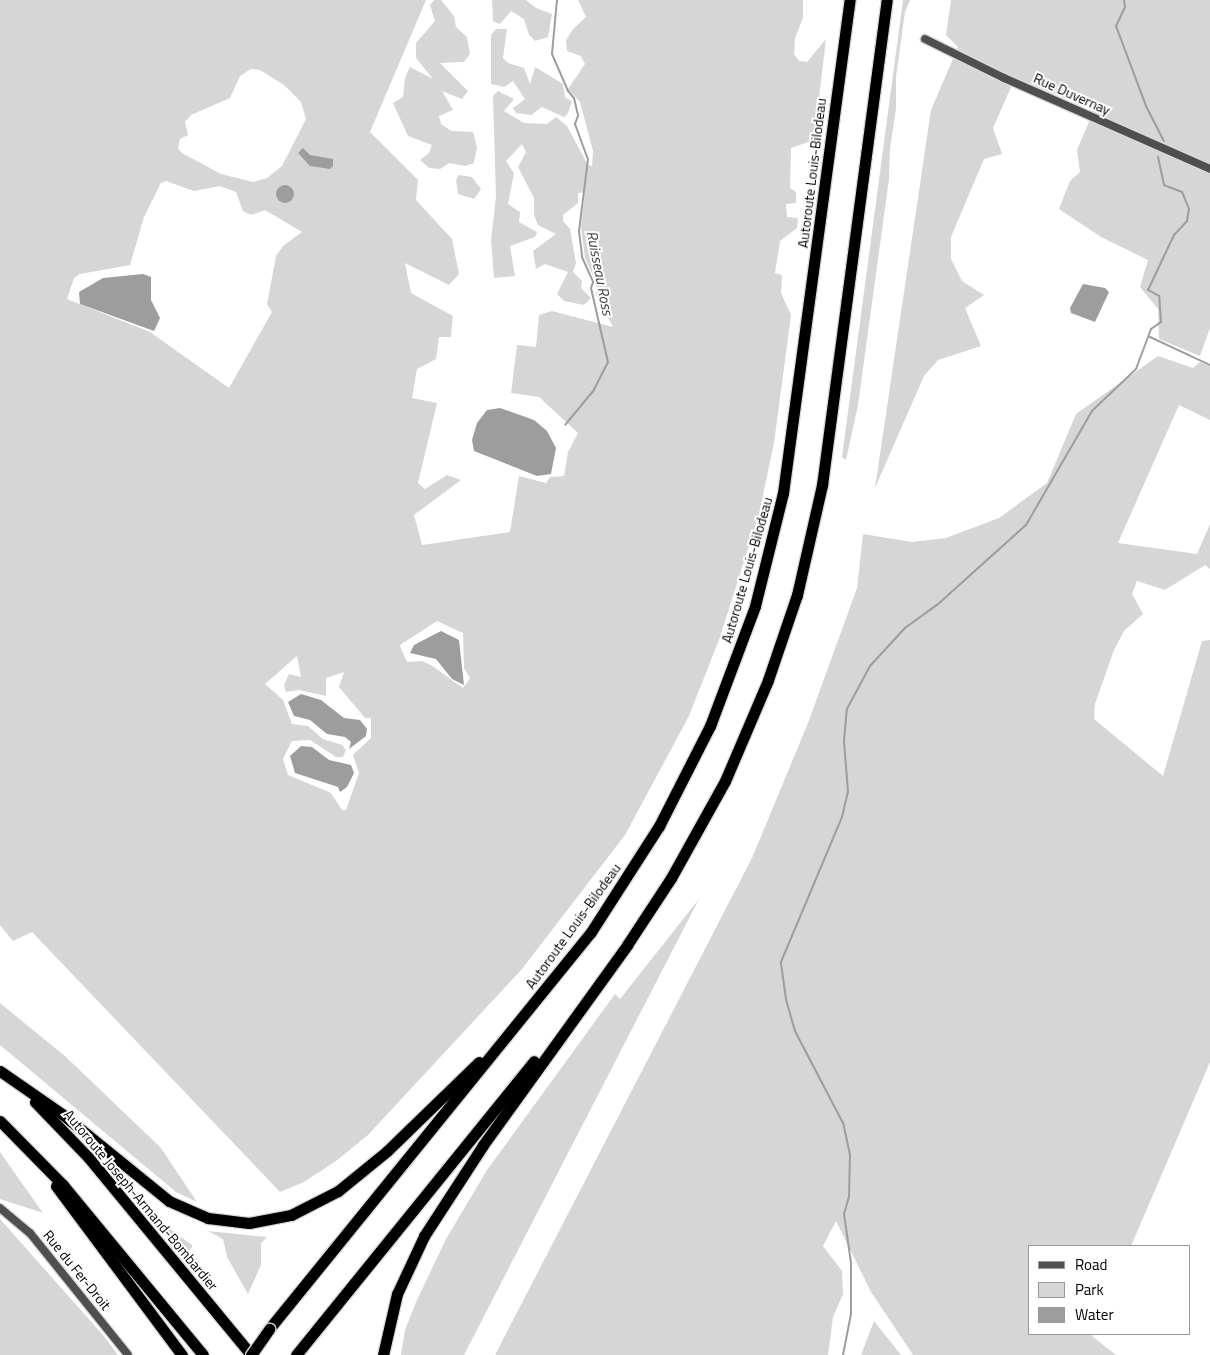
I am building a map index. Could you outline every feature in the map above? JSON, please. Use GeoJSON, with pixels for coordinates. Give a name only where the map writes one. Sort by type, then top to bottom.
{"type":"FeatureCollection","features":[{"type":"Feature","properties":{"kind":"highway","name":"Autoroute Louis-Bilodeau"},"geometry":{"type":"LineString","coordinates":[[515,1028],[596,924],[657,831],[708,730],[747,630],[772,545],[790,456],[850,0]]}},
{"type":"Feature","properties":{"kind":"highway"},"geometry":{"type":"LineString","coordinates":[[383,1355],[400,1287],[429,1227],[496,1125],[604,977],[668,883],[715,801],[760,702],[797,595],[828,450],[887,0]]}},
{"type":"Feature","properties":{"kind":"highway"},"geometry":{"type":"LineString","coordinates":[[296,1355],[604,977]]}},
{"type":"Feature","properties":{"kind":"highway"},"geometry":{"type":"LineString","coordinates":[[0,1072],[62,1114],[146,1185],[174,1204],[208,1218],[256,1222],[306,1210],[345,1186],[396,1143],[515,1028]]}},
{"type":"Feature","properties":{"kind":"highway"},"geometry":{"type":"LineString","coordinates":[[251,1355],[269,1329],[515,1028]]}},
{"type":"Feature","properties":{"kind":"highway","name":"Autoroute Joseph-Armand-Bombardier"},"geometry":{"type":"LineString","coordinates":[[0,1072],[80,1148],[251,1355]]}},
{"type":"Feature","properties":{"kind":"highway"},"geometry":{"type":"LineString","coordinates":[[0,1121],[29,1148],[203,1355]]}},
{"type":"Feature","properties":{"kind":"highway"},"geometry":{"type":"LineString","coordinates":[[29,1148],[95,1243],[182,1355]]}},
{"type":"Feature","properties":{"kind":"street","name":"Rue Duvernay"},"geometry":{"type":"LineString","coordinates":[[925,39],[1004,78],[1210,169]]}},
{"type":"Feature","properties":{"kind":"street","name":"Rue du Fer-Droit"},"geometry":{"type":"LineString","coordinates":[[0,1208],[30,1232],[128,1355]]}},
{"type":"Feature","properties":{"kind":"green space"},"geometry":{"type":"Polygon","coordinates":[[[0,0],[426,0],[370,132],[418,180],[416,200],[452,239],[459,274],[449,285],[405,263],[411,293],[453,316],[451,337],[439,337],[436,359],[417,369],[412,398],[437,403],[418,483],[425,489],[447,475],[461,480],[414,515],[422,545],[510,532],[519,476],[546,483],[550,477],[564,476],[568,452],[578,433],[539,397],[511,393],[517,345],[536,347],[539,315],[552,311],[613,327],[596,295],[596,283],[585,258],[581,227],[585,192],[578,193],[578,203],[563,215],[563,221],[570,229],[576,263],[573,272],[582,281],[581,288],[591,298],[584,305],[564,301],[557,294],[568,272],[545,264],[536,269],[533,251],[556,234],[538,225],[534,215],[534,198],[518,167],[526,152],[522,144],[506,161],[514,173],[508,204],[520,212],[519,222],[537,232],[535,237],[510,246],[515,276],[494,278],[491,240],[496,197],[493,96],[498,91],[514,99],[504,111],[524,123],[547,124],[556,117],[567,126],[588,165],[592,166],[593,151],[580,102],[568,89],[585,64],[581,56],[567,51],[566,40],[573,29],[586,17],[578,0],[803,0],[803,18],[795,38],[794,54],[799,61],[807,62],[826,39],[814,140],[791,148],[790,188],[796,192],[796,203],[786,204],[787,217],[798,218],[797,228],[780,241],[775,273],[782,275],[781,293],[791,315],[774,443],[759,514],[720,637],[689,716],[625,835],[522,969],[368,1135],[336,1161],[304,1182],[280,1192],[32,932],[13,941],[0,925],[0,0]],[[251,69],[240,76],[230,98],[191,115],[185,122],[188,135],[180,139],[178,148],[182,153],[221,174],[253,182],[267,178],[282,166],[306,119],[301,102],[284,85],[260,70],[251,69]],[[166,181],[161,183],[144,217],[130,265],[80,274],[74,278],[67,299],[150,332],[229,388],[272,312],[267,304],[276,256],[283,246],[302,232],[265,210],[251,215],[243,211],[236,192],[220,186],[194,191],[166,181]],[[437,621],[400,645],[407,662],[422,661],[431,665],[463,688],[470,678],[464,668],[463,633],[437,621]],[[297,656],[265,684],[283,700],[292,724],[308,726],[323,739],[342,745],[346,750],[343,757],[336,757],[310,740],[292,741],[283,759],[288,775],[331,793],[342,810],[346,810],[359,773],[353,755],[371,738],[371,718],[365,718],[339,687],[344,672],[326,678],[326,696],[299,690],[286,692],[284,685],[289,674],[301,677],[297,656]]]}},
{"type":"Feature","properties":{"kind":"green space"},"geometry":{"type":"Polygon","coordinates":[[[434,0],[441,0],[454,16],[456,27],[467,37],[470,54],[464,62],[440,63],[468,91],[462,99],[442,91],[453,110],[439,116],[441,124],[451,131],[473,132],[477,147],[474,163],[465,166],[449,163],[440,169],[429,168],[420,160],[429,153],[432,145],[408,136],[393,103],[403,97],[405,78],[410,67],[433,79],[416,58],[416,43],[435,21],[430,5],[434,0]]]}},
{"type":"Feature","properties":{"kind":"green space"},"geometry":{"type":"Polygon","coordinates":[[[492,0],[526,0],[536,8],[552,14],[548,37],[535,41],[529,35],[524,19],[511,11],[500,24],[493,21],[492,0]]]}},
{"type":"Feature","properties":{"kind":"green space"},"geometry":{"type":"Polygon","coordinates":[[[903,0],[910,0],[905,12],[896,77],[896,109],[890,148],[889,179],[858,405],[846,460],[842,457],[903,0]]]}},
{"type":"Feature","properties":{"kind":"green space"},"geometry":{"type":"Polygon","coordinates":[[[951,0],[1210,0],[1210,328],[1200,356],[1159,339],[1158,309],[1140,287],[1148,260],[1101,237],[1059,209],[1070,181],[1080,172],[1077,150],[1094,110],[1015,78],[993,128],[1002,154],[984,159],[951,237],[951,259],[962,281],[984,295],[965,308],[981,346],[938,360],[924,376],[875,488],[931,110],[958,47],[946,35],[951,0]]]}},
{"type":"Feature","properties":{"kind":"green space"},"geometry":{"type":"Polygon","coordinates":[[[496,29],[507,29],[503,58],[508,63],[524,68],[530,84],[535,67],[563,84],[565,97],[572,102],[567,115],[564,117],[542,107],[531,115],[516,113],[513,108],[525,99],[513,81],[504,87],[491,84],[491,35],[496,29]]]}},
{"type":"Feature","properties":{"kind":"green space"},"geometry":{"type":"Polygon","coordinates":[[[459,175],[472,177],[481,189],[474,199],[458,194],[456,180],[459,175]]]}},
{"type":"Feature","properties":{"kind":"green space"},"geometry":{"type":"Polygon","coordinates":[[[1158,356],[1193,368],[1200,362],[1210,366],[1210,420],[1179,405],[1118,543],[1197,554],[1210,524],[1210,569],[1205,565],[1165,590],[1137,581],[1132,594],[1143,614],[1124,631],[1114,650],[1095,704],[1094,719],[1163,776],[1202,641],[1210,640],[1210,1062],[1131,1245],[1028,1245],[1028,1335],[1092,1335],[1116,1355],[913,1355],[871,1292],[836,1221],[823,1246],[842,1271],[843,1294],[833,1317],[828,1355],[495,1355],[752,858],[808,723],[857,588],[863,534],[912,542],[946,538],[999,518],[1047,483],[1076,414],[1158,356]]]}},
{"type":"Feature","properties":{"kind":"green space"},"geometry":{"type":"Polygon","coordinates":[[[699,899],[464,1355],[401,1355],[405,1330],[416,1302],[446,1239],[487,1170],[615,994],[620,999],[699,899]]]}},
{"type":"Feature","properties":{"kind":"green space"},"geometry":{"type":"Polygon","coordinates":[[[0,1003],[66,1057],[161,1148],[197,1202],[176,1192],[0,1045],[0,1003]]]}},
{"type":"Feature","properties":{"kind":"green space"},"geometry":{"type":"Polygon","coordinates":[[[0,1152],[19,1179],[43,1213],[0,1199],[0,1152]]]}},
{"type":"Feature","properties":{"kind":"green space"},"geometry":{"type":"Polygon","coordinates":[[[0,1219],[103,1335],[118,1355],[0,1355],[0,1219]]]}},
{"type":"Feature","properties":{"kind":"green space"},"geometry":{"type":"Polygon","coordinates":[[[166,1226],[192,1245],[192,1248],[185,1252],[166,1231],[166,1226]]]}},
{"type":"Feature","properties":{"kind":"green space"},"geometry":{"type":"Polygon","coordinates":[[[208,1231],[267,1237],[261,1243],[261,1265],[248,1294],[227,1257],[223,1239],[208,1231]]]}},
{"type":"Feature","properties":{"kind":"green space"},"geometry":{"type":"Polygon","coordinates":[[[874,1321],[901,1355],[861,1355],[874,1321]]]}},
{"type":"Feature","properties":{"kind":"water"},"geometry":{"type":"Polygon","coordinates":[[[303,148],[310,155],[333,159],[333,166],[330,169],[310,166],[298,153],[303,148]]]}},
{"type":"Feature","properties":{"kind":"water"},"geometry":{"type":"Polygon","coordinates":[[[281,185],[289,185],[294,190],[292,201],[281,203],[276,198],[276,190],[281,185]]]}},
{"type":"Feature","properties":{"kind":"water"},"geometry":{"type":"Polygon","coordinates":[[[143,274],[151,277],[151,300],[160,318],[154,331],[80,304],[79,292],[103,278],[143,274]]]}},
{"type":"Feature","properties":{"kind":"water"},"geometry":{"type":"Polygon","coordinates":[[[1083,284],[1105,288],[1109,292],[1095,322],[1071,313],[1070,308],[1083,284]]]}},
{"type":"Feature","properties":{"kind":"water"},"geometry":{"type":"Polygon","coordinates":[[[500,408],[534,420],[547,431],[556,448],[551,474],[537,476],[474,451],[472,440],[477,423],[487,410],[500,408]]]}},
{"type":"Feature","properties":{"kind":"water"},"geometry":{"type":"Polygon","coordinates":[[[441,631],[459,640],[464,685],[452,679],[436,659],[410,653],[414,645],[441,631]]]}},
{"type":"Feature","properties":{"kind":"water"},"geometry":{"type":"Polygon","coordinates":[[[301,694],[321,700],[344,718],[360,720],[367,729],[366,736],[349,749],[351,742],[345,737],[327,734],[310,720],[294,716],[288,702],[301,694]]]}},
{"type":"Feature","properties":{"kind":"water"},"geometry":{"type":"Polygon","coordinates":[[[301,746],[312,747],[329,760],[351,765],[354,773],[347,787],[340,792],[338,787],[295,773],[290,756],[301,746]]]}},
{"type":"Feature","properties":{"kind":"waterway","name":"Ruisseau Ross"},"geometry":{"type":"LineString","coordinates":[[557,0],[552,54],[568,91],[574,98],[578,116],[575,124],[588,159],[579,231],[582,257],[593,282],[591,288],[608,362],[594,390],[565,425]]}},
{"type":"Feature","properties":{"kind":"waterway"},"geometry":{"type":"LineString","coordinates":[[1124,0],[1125,7],[1116,26],[1146,106],[1164,141]]}},
{"type":"Feature","properties":{"kind":"waterway"},"geometry":{"type":"LineString","coordinates":[[843,1355],[851,1314],[851,1263],[844,1214],[849,1196],[850,1155],[843,1123],[795,1031],[786,999],[781,962],[842,817],[848,792],[844,741],[847,709],[870,666],[905,628],[937,605],[1026,525],[1092,411],[1136,369],[1151,329],[1161,322],[1159,296],[1148,290],[1174,235],[1187,221],[1189,209],[1182,192],[1164,185],[1158,157]]}},
{"type":"Feature","properties":{"kind":"waterway"},"geometry":{"type":"LineString","coordinates":[[1150,337],[1210,365]]}}]}
